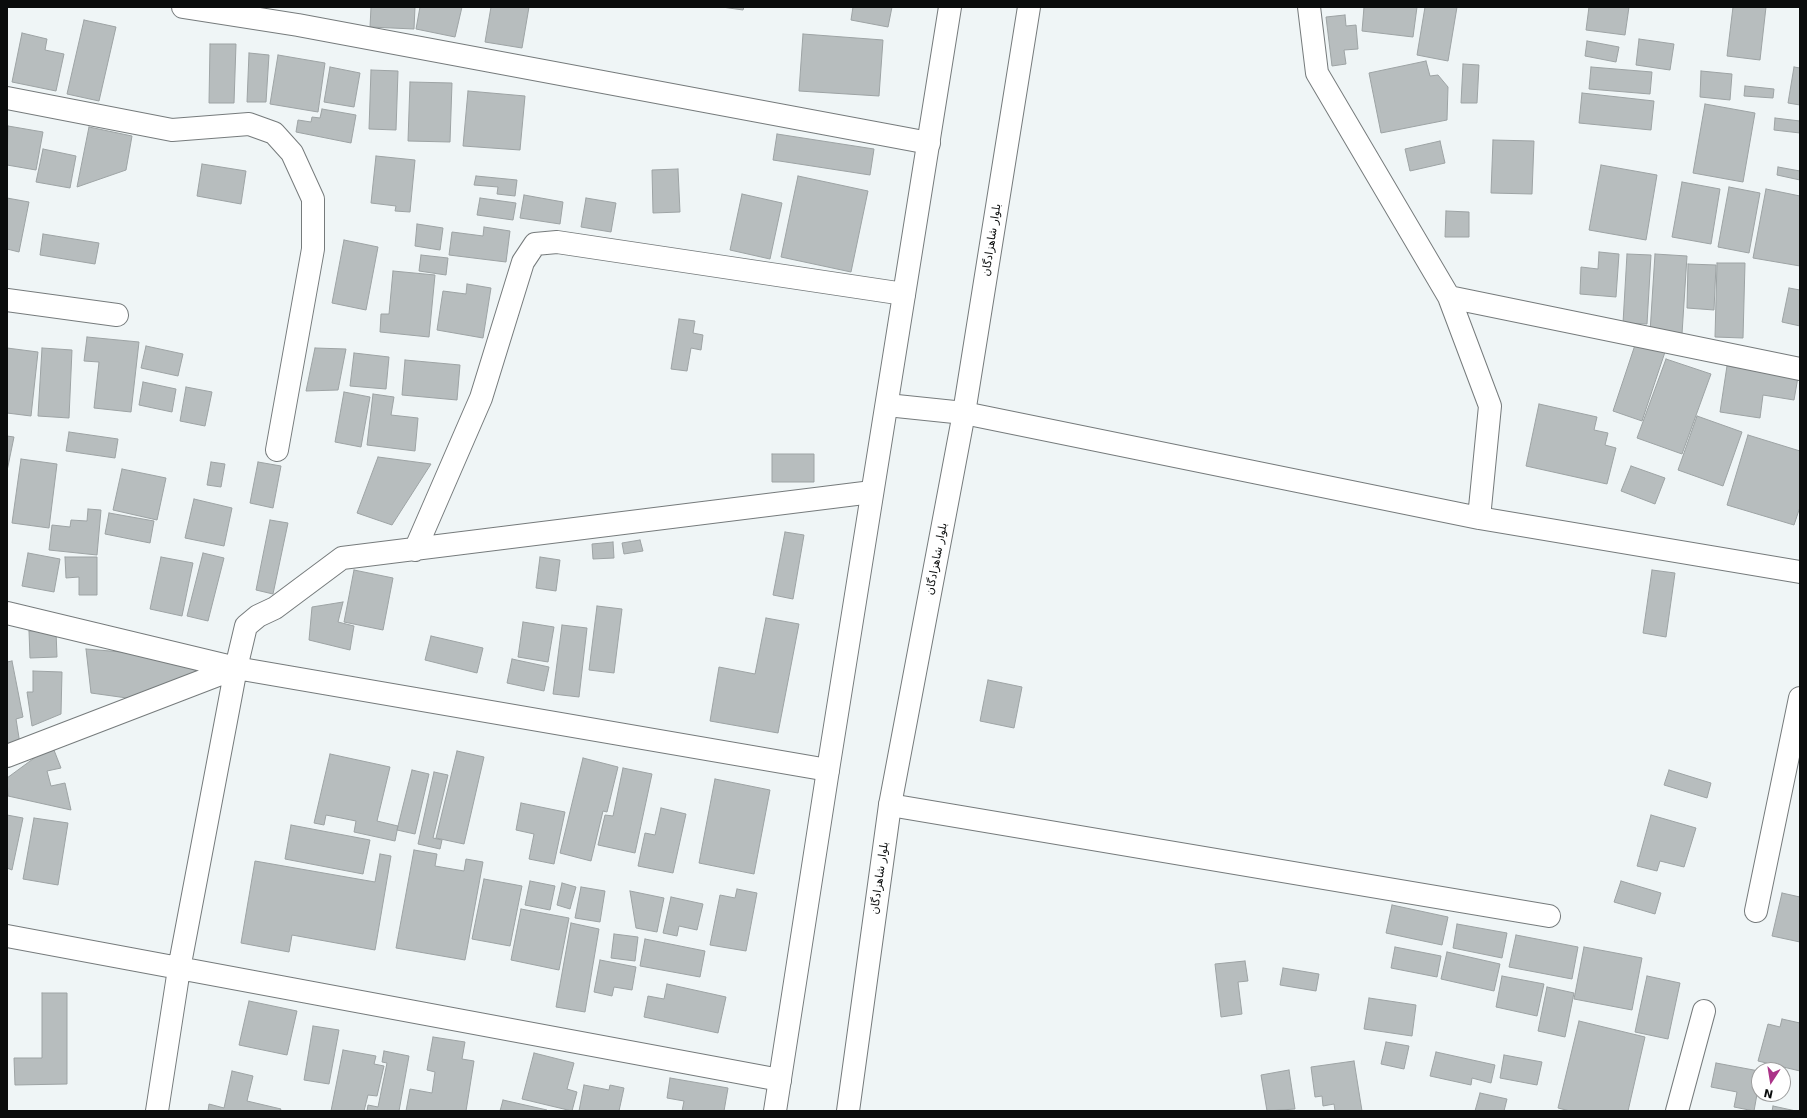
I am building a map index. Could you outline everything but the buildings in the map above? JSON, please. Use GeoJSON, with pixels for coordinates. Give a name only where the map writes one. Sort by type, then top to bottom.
{"type":"FeatureCollection","features":[{"type":"Feature","properties":{"kind":"street"},"geometry":{"type":"LineString","coordinates":[[183,7],[298,16],[929,143]]}},
{"type":"Feature","properties":{"kind":"street"},"geometry":{"type":"LineString","coordinates":[[775,1111],[950,7]]}},
{"type":"Feature","properties":{"kind":"street","name":"بلوار شاهزادگان"},"geometry":{"type":"LineString","coordinates":[[848,1111],[890,805],[964,413],[1029,7]]}},
{"type":"Feature","properties":{"kind":"street"},"geometry":{"type":"LineString","coordinates":[[1309,7],[1317,73],[1449,297],[1490,406],[1479,518]]}},
{"type":"Feature","properties":{"kind":"street"},"geometry":{"type":"LineString","coordinates":[[7,98],[172,130],[249,124],[274,134],[292,153],[313,199],[313,249],[277,450]]}},
{"type":"Feature","properties":{"kind":"street"},"geometry":{"type":"LineString","coordinates":[[415,550],[481,398],[523,262],[535,244],[557,242],[904,294]]}},
{"type":"Feature","properties":{"kind":"street"},"geometry":{"type":"LineString","coordinates":[[1449,297],[1800,369]]}},
{"type":"Feature","properties":{"kind":"street"},"geometry":{"type":"LineString","coordinates":[[7,300],[117,315]]}},
{"type":"Feature","properties":{"kind":"street"},"geometry":{"type":"LineString","coordinates":[[887,405],[964,413],[1479,518],[1800,572]]}},
{"type":"Feature","properties":{"kind":"street"},"geometry":{"type":"LineString","coordinates":[[157,1111],[179,969],[236,668],[246,626],[258,616],[275,608],[342,558],[872,492]]}},
{"type":"Feature","properties":{"kind":"street"},"geometry":{"type":"LineString","coordinates":[[7,613],[236,668],[828,770]]}},
{"type":"Feature","properties":{"kind":"street"},"geometry":{"type":"LineString","coordinates":[[7,756],[236,668]]}},
{"type":"Feature","properties":{"kind":"street"},"geometry":{"type":"LineString","coordinates":[[1756,911],[1800,698]]}},
{"type":"Feature","properties":{"kind":"street"},"geometry":{"type":"LineString","coordinates":[[890,805],[1549,916]]}},
{"type":"Feature","properties":{"kind":"street"},"geometry":{"type":"LineString","coordinates":[[7,936],[780,1080]]}},
{"type":"Feature","properties":{"kind":"street"},"geometry":{"type":"LineString","coordinates":[[1678,1111],[1704,1011]]}}]}
